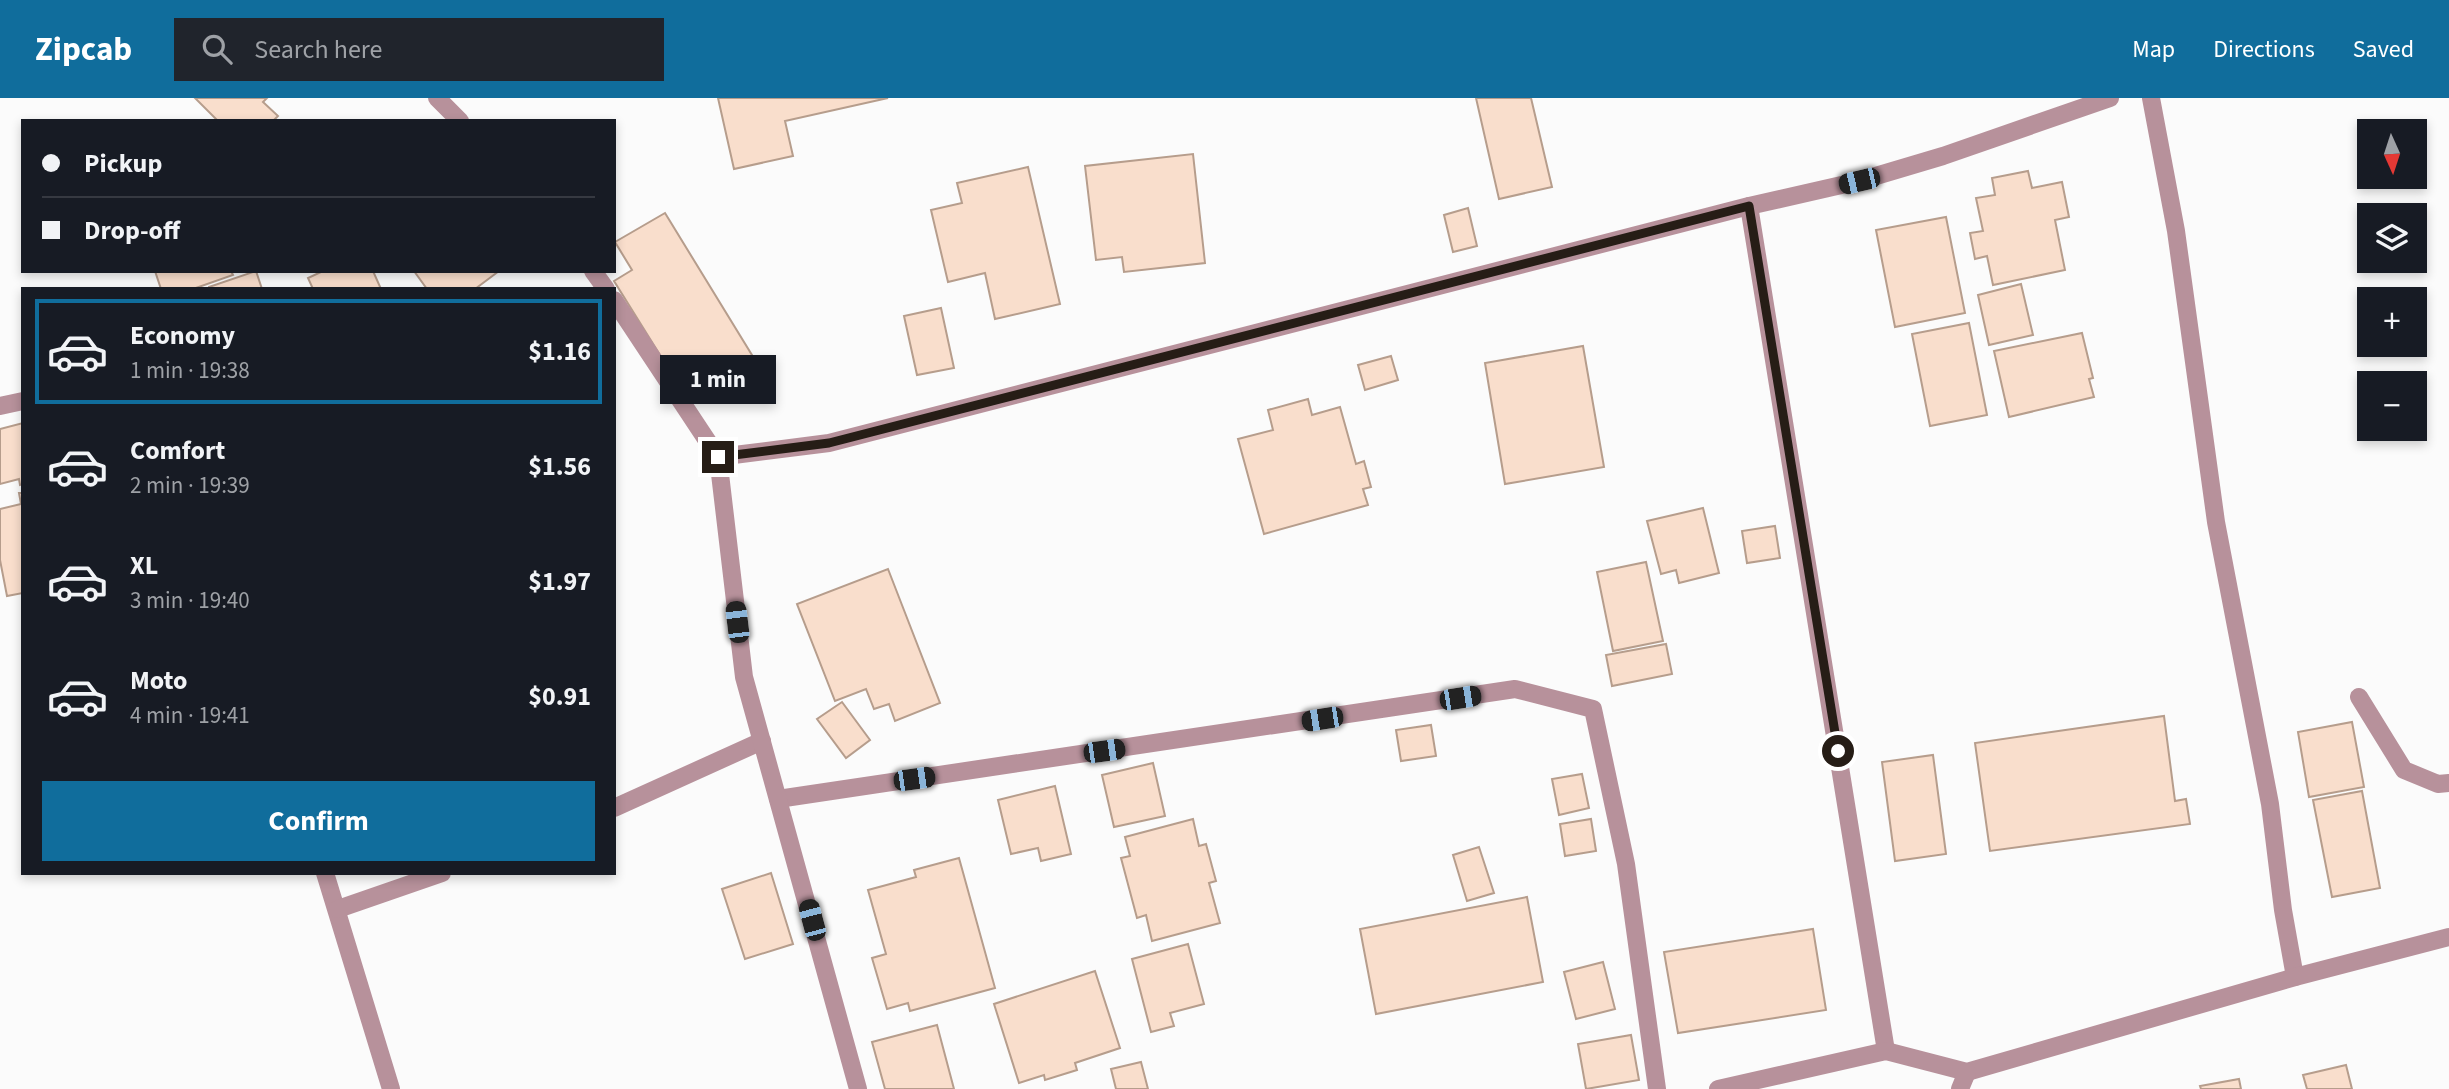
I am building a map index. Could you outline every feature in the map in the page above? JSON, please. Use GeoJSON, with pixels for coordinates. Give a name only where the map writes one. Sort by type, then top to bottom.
{"type":"FeatureCollection","features":[{"type":"Feature","properties":{"kind":"street"},"geometry":{"type":"LineString","coordinates":[[437,98],[458,119]]}},
{"type":"Feature","properties":{"kind":"street"},"geometry":{"type":"LineString","coordinates":[[718,457],[829,443],[1749,206],[1871,178],[2110,98]]}},
{"type":"Feature","properties":{"kind":"street"},"geometry":{"type":"LineString","coordinates":[[2151,98],[2176,231],[2216,522],[2270,804],[2283,911],[2295,978]]}},
{"type":"Feature","properties":{"kind":"street"},"geometry":{"type":"LineString","coordinates":[[1749,206],[1886,1051]]}},
{"type":"Feature","properties":{"kind":"street"},"geometry":{"type":"LineString","coordinates":[[616,303],[718,457],[744,677],[858,1089]]}},
{"type":"Feature","properties":{"kind":"street"},"geometry":{"type":"LineString","coordinates":[[0,405],[21,401]]}},
{"type":"Feature","properties":{"kind":"street"},"geometry":{"type":"LineString","coordinates":[[778,799],[1515,689],[1593,709],[1626,864],[1657,1089]]}},
{"type":"Feature","properties":{"kind":"street"},"geometry":{"type":"LineString","coordinates":[[2359,696],[2404,770],[2438,784],[2449,783]]}},
{"type":"Feature","properties":{"kind":"street"},"geometry":{"type":"LineString","coordinates":[[616,807],[762,741]]}},
{"type":"Feature","properties":{"kind":"street"},"geometry":{"type":"LineString","coordinates":[[326,875],[391,1089]]}},
{"type":"Feature","properties":{"kind":"street"},"geometry":{"type":"LineString","coordinates":[[338,909],[436,875]]}},
{"type":"Feature","properties":{"kind":"street"},"geometry":{"type":"LineString","coordinates":[[1718,1089],[1886,1051],[1968,1072],[2295,978],[2449,937]]}},
{"type":"Feature","properties":{"kind":"street"},"geometry":{"type":"LineString","coordinates":[[1960,1089],[1968,1072]]}},
{"type":"Feature","properties":{"kind":"building"},"geometry":{"type":"Polygon","coordinates":[[[195,98],[267,98],[263,102],[278,116],[275,119],[216,119],[195,98]]]}},
{"type":"Feature","properties":{"kind":"building"},"geometry":{"type":"Polygon","coordinates":[[[718,98],[888,98],[785,121],[793,156],[734,169],[718,98]]]}},
{"type":"Feature","properties":{"kind":"building"},"geometry":{"type":"Polygon","coordinates":[[[1476,98],[1531,98],[1552,187],[1499,199],[1476,98]]]}},
{"type":"Feature","properties":{"kind":"building"},"geometry":{"type":"Polygon","coordinates":[[[1193,154],[1205,263],[1124,272],[1122,257],[1096,260],[1085,166],[1193,154]]]}},
{"type":"Feature","properties":{"kind":"building"},"geometry":{"type":"Polygon","coordinates":[[[1028,167],[1060,304],[995,319],[985,273],[948,282],[931,210],[962,203],[957,183],[1028,167]]]}},
{"type":"Feature","properties":{"kind":"building"},"geometry":{"type":"Polygon","coordinates":[[[2028,171],[2032,188],[2062,182],[2069,217],[2055,220],[2065,270],[1993,285],[1987,256],[1975,259],[1970,233],[1983,231],[1976,198],[1995,195],[1992,178],[2028,171]]]}},
{"type":"Feature","properties":{"kind":"building"},"geometry":{"type":"Polygon","coordinates":[[[1468,208],[1477,246],[1453,252],[1444,215],[1468,208]]]}},
{"type":"Feature","properties":{"kind":"building"},"geometry":{"type":"Polygon","coordinates":[[[665,213],[755,360],[688,400],[614,281],[632,270],[616,241],[665,213]]]}},
{"type":"Feature","properties":{"kind":"building"},"geometry":{"type":"Polygon","coordinates":[[[1946,217],[1965,313],[1895,327],[1876,230],[1946,217]]]}},
{"type":"Feature","properties":{"kind":"building"},"geometry":{"type":"Polygon","coordinates":[[[156,273],[233,275],[199,287],[160,287],[156,273]]]}},
{"type":"Feature","properties":{"kind":"building"},"geometry":{"type":"Polygon","coordinates":[[[257,273],[261,287],[209,287],[257,273]]]}},
{"type":"Feature","properties":{"kind":"building"},"geometry":{"type":"Polygon","coordinates":[[[319,273],[374,273],[380,287],[312,287],[308,278],[319,273]]]}},
{"type":"Feature","properties":{"kind":"building"},"geometry":{"type":"Polygon","coordinates":[[[415,273],[496,273],[478,287],[426,287],[415,273]]]}},
{"type":"Feature","properties":{"kind":"building"},"geometry":{"type":"Polygon","coordinates":[[[2021,284],[2033,335],[1989,345],[1978,295],[2021,284]]]}},
{"type":"Feature","properties":{"kind":"building"},"geometry":{"type":"Polygon","coordinates":[[[941,308],[954,368],[917,375],[904,316],[941,308]]]}},
{"type":"Feature","properties":{"kind":"building"},"geometry":{"type":"Polygon","coordinates":[[[1969,323],[1987,415],[1930,426],[1912,334],[1969,323]]]}},
{"type":"Feature","properties":{"kind":"building"},"geometry":{"type":"Polygon","coordinates":[[[2082,333],[2093,378],[2089,379],[2094,397],[2009,417],[1994,351],[2082,333]]]}},
{"type":"Feature","properties":{"kind":"building"},"geometry":{"type":"Polygon","coordinates":[[[1583,346],[1604,467],[1505,484],[1485,363],[1583,346]]]}},
{"type":"Feature","properties":{"kind":"building"},"geometry":{"type":"Polygon","coordinates":[[[1391,356],[1398,380],[1365,390],[1358,365],[1391,356]]]}},
{"type":"Feature","properties":{"kind":"building"},"geometry":{"type":"Polygon","coordinates":[[[1308,399],[1312,415],[1340,407],[1356,464],[1364,461],[1371,487],[1363,489],[1368,505],[1264,534],[1238,439],[1273,430],[1268,410],[1308,399]]]}},
{"type":"Feature","properties":{"kind":"building"},"geometry":{"type":"Polygon","coordinates":[[[21,424],[21,485],[19,479],[0,484],[0,429],[21,424]]]}},
{"type":"Feature","properties":{"kind":"building"},"geometry":{"type":"Polygon","coordinates":[[[21,504],[21,593],[7,596],[0,560],[0,509],[21,504]]]}},
{"type":"Feature","properties":{"kind":"building"},"geometry":{"type":"Polygon","coordinates":[[[1703,508],[1719,573],[1679,583],[1676,570],[1661,574],[1647,521],[1703,508]]]}},
{"type":"Feature","properties":{"kind":"building"},"geometry":{"type":"Polygon","coordinates":[[[1775,526],[1780,558],[1747,563],[1742,531],[1775,526]]]}},
{"type":"Feature","properties":{"kind":"building"},"geometry":{"type":"Polygon","coordinates":[[[1646,562],[1663,641],[1613,651],[1597,572],[1646,562]]]}},
{"type":"Feature","properties":{"kind":"building"},"geometry":{"type":"Polygon","coordinates":[[[888,569],[940,703],[895,721],[889,704],[874,709],[866,689],[835,701],[797,604],[888,569]]]}},
{"type":"Feature","properties":{"kind":"building"},"geometry":{"type":"Polygon","coordinates":[[[1666,644],[1672,674],[1612,686],[1606,655],[1666,644]]]}},
{"type":"Feature","properties":{"kind":"building"},"geometry":{"type":"Polygon","coordinates":[[[842,702],[870,740],[846,758],[817,719],[842,702]]]}},
{"type":"Feature","properties":{"kind":"building"},"geometry":{"type":"Polygon","coordinates":[[[2164,716],[2175,801],[2186,799],[2190,824],[1990,851],[1975,743],[2164,716]]]}},
{"type":"Feature","properties":{"kind":"building"},"geometry":{"type":"Polygon","coordinates":[[[2352,722],[2364,787],[2309,797],[2298,732],[2352,722]]]}},
{"type":"Feature","properties":{"kind":"building"},"geometry":{"type":"Polygon","coordinates":[[[1431,725],[1436,756],[1401,761],[1396,730],[1431,725]]]}},
{"type":"Feature","properties":{"kind":"building"},"geometry":{"type":"Polygon","coordinates":[[[1933,755],[1946,854],[1895,861],[1882,762],[1933,755]]]}},
{"type":"Feature","properties":{"kind":"building"},"geometry":{"type":"Polygon","coordinates":[[[1153,763],[1165,816],[1114,827],[1102,775],[1153,763]]]}},
{"type":"Feature","properties":{"kind":"building"},"geometry":{"type":"Polygon","coordinates":[[[1582,774],[1589,808],[1559,815],[1552,779],[1582,774]]]}},
{"type":"Feature","properties":{"kind":"building"},"geometry":{"type":"Polygon","coordinates":[[[1055,786],[1071,854],[1041,861],[1038,848],[1011,854],[998,800],[1055,786]]]}},
{"type":"Feature","properties":{"kind":"building"},"geometry":{"type":"Polygon","coordinates":[[[2362,791],[2380,888],[2332,897],[2313,800],[2362,791]]]}},
{"type":"Feature","properties":{"kind":"building"},"geometry":{"type":"Polygon","coordinates":[[[1193,819],[1199,846],[1206,844],[1216,881],[1209,883],[1220,923],[1152,941],[1146,915],[1137,918],[1121,858],[1130,856],[1125,837],[1193,819]]]}},
{"type":"Feature","properties":{"kind":"building"},"geometry":{"type":"Polygon","coordinates":[[[1591,819],[1596,851],[1565,856],[1560,824],[1591,819]]]}},
{"type":"Feature","properties":{"kind":"building"},"geometry":{"type":"Polygon","coordinates":[[[1479,847],[1494,893],[1467,901],[1453,855],[1479,847]]]}},
{"type":"Feature","properties":{"kind":"building"},"geometry":{"type":"Polygon","coordinates":[[[959,858],[995,988],[910,1011],[908,1003],[887,1009],[872,958],[886,954],[868,890],[916,877],[914,870],[959,858]]]}},
{"type":"Feature","properties":{"kind":"building"},"geometry":{"type":"Polygon","coordinates":[[[771,873],[793,944],[745,959],[722,889],[771,873]]]}},
{"type":"Feature","properties":{"kind":"building"},"geometry":{"type":"Polygon","coordinates":[[[1527,897],[1543,982],[1376,1014],[1360,929],[1527,897]]]}},
{"type":"Feature","properties":{"kind":"building"},"geometry":{"type":"Polygon","coordinates":[[[1813,929],[1826,1010],[1678,1033],[1664,952],[1813,929]]]}},
{"type":"Feature","properties":{"kind":"building"},"geometry":{"type":"Polygon","coordinates":[[[1188,944],[1204,1004],[1170,1013],[1174,1026],[1151,1032],[1132,959],[1188,944]]]}},
{"type":"Feature","properties":{"kind":"building"},"geometry":{"type":"Polygon","coordinates":[[[1603,962],[1615,1009],[1576,1019],[1564,972],[1603,962]]]}},
{"type":"Feature","properties":{"kind":"building"},"geometry":{"type":"Polygon","coordinates":[[[1095,971],[1120,1048],[1075,1063],[1077,1070],[1045,1080],[1044,1075],[1019,1083],[994,1004],[1095,971]]]}},
{"type":"Feature","properties":{"kind":"building"},"geometry":{"type":"Polygon","coordinates":[[[937,1025],[954,1089],[885,1089],[872,1042],[937,1025]]]}},
{"type":"Feature","properties":{"kind":"building"},"geometry":{"type":"Polygon","coordinates":[[[1631,1035],[1639,1080],[1586,1089],[1578,1044],[1631,1035]]]}},
{"type":"Feature","properties":{"kind":"building"},"geometry":{"type":"Polygon","coordinates":[[[1141,1062],[1148,1089],[1116,1089],[1111,1069],[1141,1062]]]}},
{"type":"Feature","properties":{"kind":"building"},"geometry":{"type":"Polygon","coordinates":[[[2346,1065],[2352,1089],[2307,1089],[2303,1075],[2346,1065]]]}},
{"type":"Feature","properties":{"kind":"building"},"geometry":{"type":"Polygon","coordinates":[[[2239,1079],[2241,1089],[2201,1089],[2200,1086],[2239,1079]]]}},
{"type":"Feature","properties":{"kind":"route"},"geometry":{"type":"LineString","coordinates":[[718,457],[829,443],[1749,206],[1838,751]]}}]}
